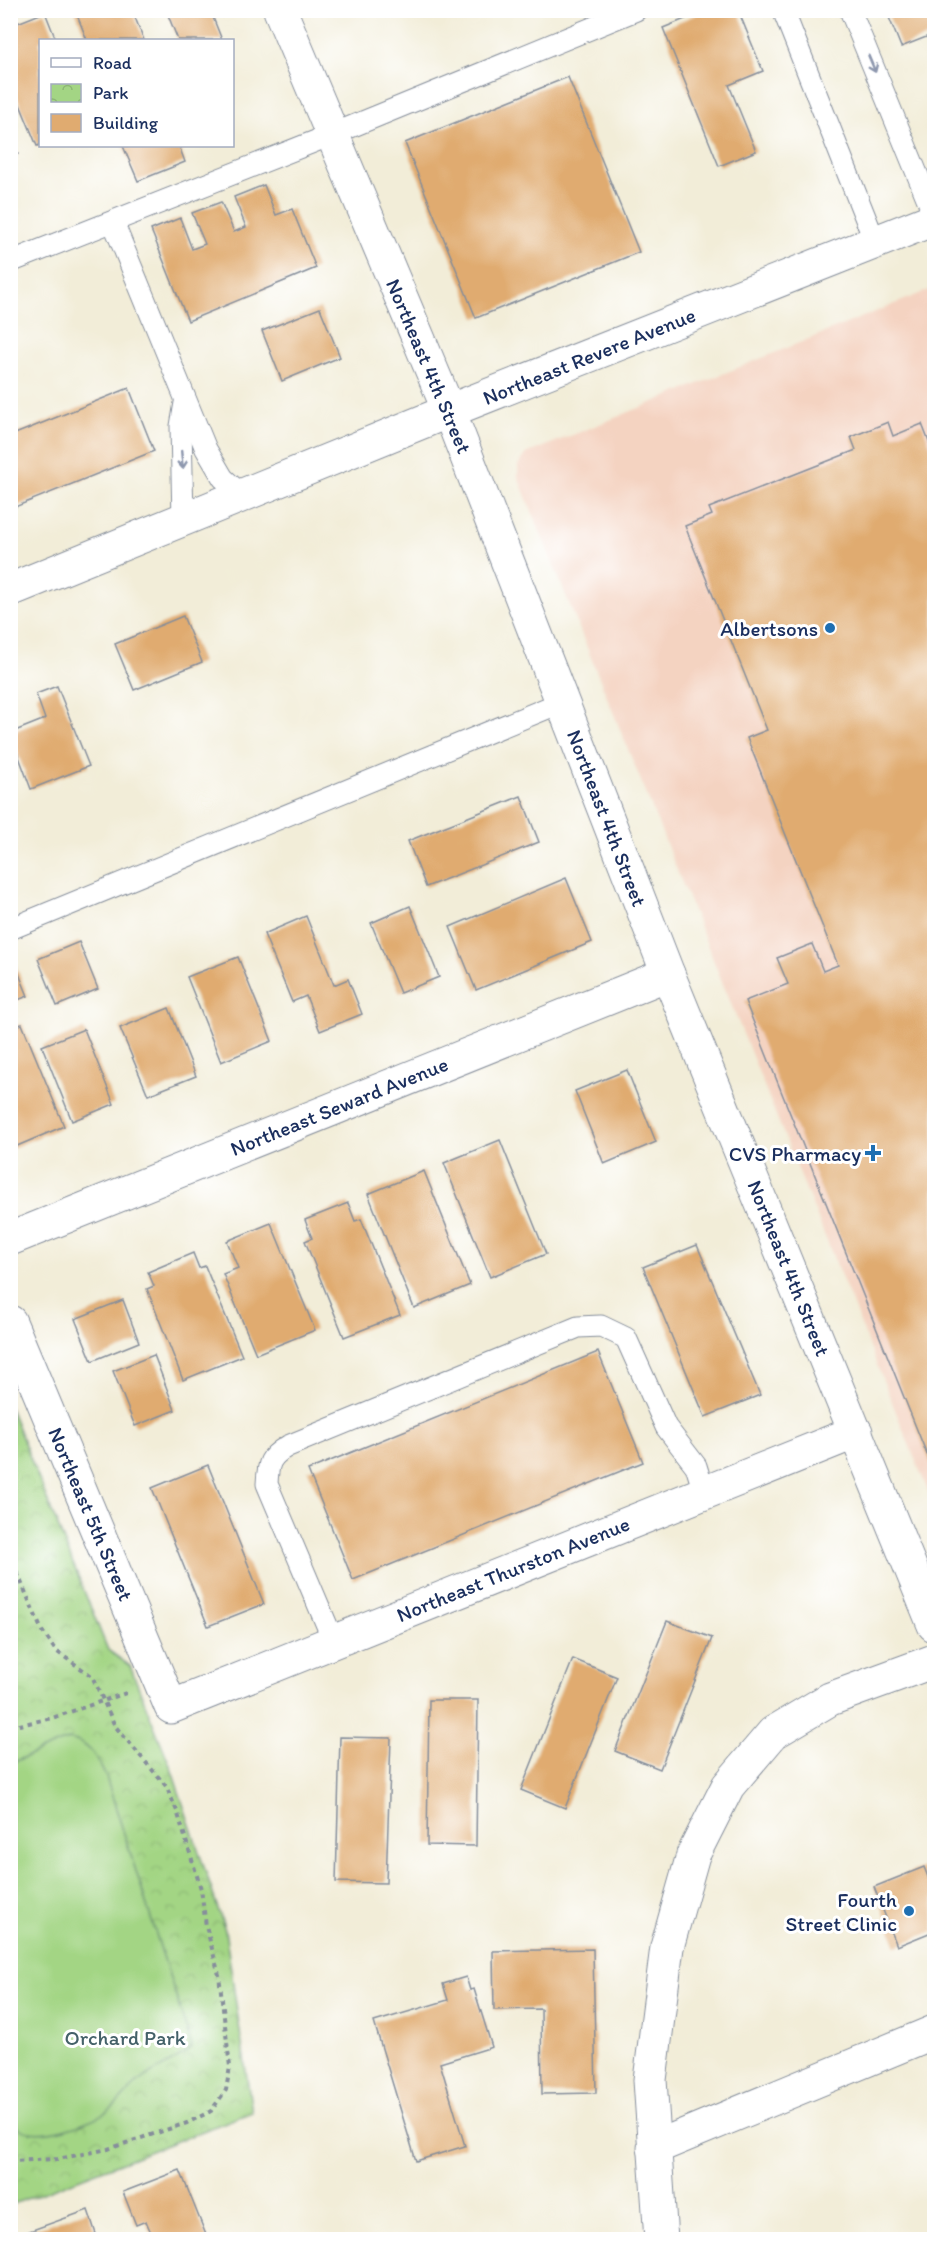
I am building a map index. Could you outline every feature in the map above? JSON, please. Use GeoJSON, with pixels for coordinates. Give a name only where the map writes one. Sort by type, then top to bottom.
{"type":"FeatureCollection","features":[{"type":"Feature","properties":{"kind":"street","name":"Northeast 4th Street"},"geometry":{"type":"LineString","coordinates":[[280,10],[449,411],[668,974],[934,1625]]}},
{"type":"Feature","properties":{"kind":"street","name":"Northeast Revere Avenue"},"geometry":{"type":"LineString","coordinates":[[10,590],[934,217]]}},
{"type":"Feature","properties":{"kind":"street","name":"Northeast Seward Avenue"},"geometry":{"type":"LineString","coordinates":[[10,1239],[668,974]]}},
{"type":"Feature","properties":{"kind":"street","name":"Northeast 5th Street"},"geometry":{"type":"LineString","coordinates":[[10,1322],[166,1695]]}},
{"type":"Feature","properties":{"kind":"street","name":"Northeast Thurston Avenue"},"geometry":{"type":"LineString","coordinates":[[166,1695],[334,1642],[856,1432]]}},
{"type":"Feature","properties":{"kind":"street"},"geometry":{"type":"LineString","coordinates":[[661,2240],[650,2080],[667,1947],[693,1856],[728,1786],[773,1733],[830,1699],[934,1661]]}},
{"type":"Feature","properties":{"kind":"street"},"geometry":{"type":"LineString","coordinates":[[654,2148],[934,2032]]}},
{"type":"Feature","properties":{"kind":"lane"},"geometry":{"type":"LineString","coordinates":[[10,262],[331,135],[636,10]]}},
{"type":"Feature","properties":{"kind":"lane"},"geometry":{"type":"LineString","coordinates":[[783,10],[875,242]]}},
{"type":"Feature","properties":{"kind":"lane"},"geometry":{"type":"LineString","coordinates":[[850,10],[934,217]]}},
{"type":"Feature","properties":{"kind":"lane"},"geometry":{"type":"LineString","coordinates":[[113,222],[185,402],[223,478],[243,496]]}},
{"type":"Feature","properties":{"kind":"lane"},"geometry":{"type":"LineString","coordinates":[[183,520],[181,426],[185,402]]}},
{"type":"Feature","properties":{"kind":"lane"},"geometry":{"type":"LineString","coordinates":[[10,929],[562,702]]}},
{"type":"Feature","properties":{"kind":"lane"},"geometry":{"type":"LineString","coordinates":[[334,1642],[267,1484],[268,1466],[274,1454],[288,1446],[578,1327],[601,1326],[626,1338],[666,1427],[696,1466],[705,1492]]}},
{"type":"Feature","properties":{"kind":"path"},"geometry":{"type":"LineString","coordinates":[[10,1556],[42,1631],[56,1651],[92,1676],[116,1726],[166,1786],[177,1811],[201,1889],[206,1926],[219,1975],[230,2067],[226,2090],[211,2111],[151,2137],[58,2159],[10,2161]]}},
{"type":"Feature","properties":{"kind":"path"},"geometry":{"type":"LineString","coordinates":[[10,1727],[52,1718],[103,1700],[166,1695]]}},
{"type":"Feature","properties":{"kind":"shaded area"},"geometry":{"type":"Polygon","coordinates":[[[934,288],[934,1506],[518,477],[518,465],[526,454],[934,288]]]}},
{"type":"Feature","properties":{"kind":"green space","name":"Orchard Park"},"geometry":{"type":"Polygon","coordinates":[[[10,1408],[108,1650],[130,1666],[171,1768],[225,1930],[252,2112],[11,2205],[10,1408]]]}},
{"type":"Feature","properties":{"kind":"green space"},"geometry":{"type":"Polygon","coordinates":[[[69,1739],[88,1748],[106,1777],[192,2047],[142,2079],[103,2114],[65,2129],[51,2132],[26,2131],[17,2127],[11,2112],[11,1763],[69,1739]]]}},
{"type":"Feature","properties":{"kind":"building"},"geometry":{"type":"Polygon","coordinates":[[[75,10],[132,10],[144,39],[87,39],[75,10]]]}},
{"type":"Feature","properties":{"kind":"building"},"geometry":{"type":"Polygon","coordinates":[[[166,10],[210,10],[222,39],[178,39],[166,10]]]}},
{"type":"Feature","properties":{"kind":"building"},"geometry":{"type":"Polygon","coordinates":[[[707,10],[738,10],[763,71],[729,85],[756,151],[719,166],[663,28],[707,10]]]}},
{"type":"Feature","properties":{"kind":"building"},"geometry":{"type":"Polygon","coordinates":[[[886,10],[934,10],[934,34],[901,47],[886,10]]]}},
{"type":"Feature","properties":{"kind":"building"},"geometry":{"type":"Polygon","coordinates":[[[45,12],[56,39],[39,39],[39,145],[37,146],[10,80],[10,26],[45,12]]]}},
{"type":"Feature","properties":{"kind":"building"},"geometry":{"type":"Polygon","coordinates":[[[568,77],[639,252],[476,318],[405,143],[568,77]]]}},
{"type":"Feature","properties":{"kind":"building"},"geometry":{"type":"Polygon","coordinates":[[[10,135],[18,154],[10,157],[10,135]]]}},
{"type":"Feature","properties":{"kind":"building"},"geometry":{"type":"Polygon","coordinates":[[[123,147],[179,147],[185,162],[138,181],[123,147]]]}},
{"type":"Feature","properties":{"kind":"building"},"geometry":{"type":"Polygon","coordinates":[[[264,185],[276,215],[292,209],[316,268],[188,321],[151,230],[180,218],[192,249],[205,244],[192,213],[221,202],[234,232],[246,227],[234,197],[264,185]]]}},
{"type":"Feature","properties":{"kind":"building"},"geometry":{"type":"Polygon","coordinates":[[[320,308],[340,357],[282,381],[262,331],[320,308]]]}},
{"type":"Feature","properties":{"kind":"building"},"geometry":{"type":"Polygon","coordinates":[[[129,388],[154,451],[10,509],[10,436],[129,388]]]}},
{"type":"Feature","properties":{"kind":"building"},"geometry":{"type":"Polygon","coordinates":[[[888,422],[893,436],[922,424],[934,455],[934,1472],[745,1001],[788,984],[777,958],[812,944],[823,971],[838,965],[747,738],[767,730],[685,526],[712,515],[709,508],[856,450],[851,437],[888,422]]]}},
{"type":"Feature","properties":{"kind":"building"},"geometry":{"type":"Polygon","coordinates":[[[183,616],[202,662],[134,690],[115,644],[183,616]]]}},
{"type":"Feature","properties":{"kind":"building"},"geometry":{"type":"Polygon","coordinates":[[[57,686],[89,766],[31,789],[10,733],[45,719],[36,694],[57,686]]]}},
{"type":"Feature","properties":{"kind":"building"},"geometry":{"type":"Polygon","coordinates":[[[521,796],[539,842],[426,887],[408,841],[521,796]]]}},
{"type":"Feature","properties":{"kind":"building"},"geometry":{"type":"Polygon","coordinates":[[[566,878],[592,942],[476,990],[450,927],[566,878]]]}},
{"type":"Feature","properties":{"kind":"building"},"geometry":{"type":"Polygon","coordinates":[[[410,906],[439,977],[400,993],[371,923],[410,906]]]}},
{"type":"Feature","properties":{"kind":"building"},"geometry":{"type":"Polygon","coordinates":[[[306,916],[334,985],[348,979],[362,1014],[320,1031],[306,996],[292,1002],[264,934],[306,916]]]}},
{"type":"Feature","properties":{"kind":"building"},"geometry":{"type":"Polygon","coordinates":[[[79,942],[98,989],[57,1006],[38,959],[79,942]]]}},
{"type":"Feature","properties":{"kind":"building"},"geometry":{"type":"Polygon","coordinates":[[[238,957],[272,1041],[221,1062],[187,977],[238,957]]]}},
{"type":"Feature","properties":{"kind":"building"},"geometry":{"type":"Polygon","coordinates":[[[10,959],[13,959],[28,996],[10,1003],[10,959]]]}},
{"type":"Feature","properties":{"kind":"building"},"geometry":{"type":"Polygon","coordinates":[[[169,1008],[196,1076],[148,1095],[120,1028],[169,1008]]]}},
{"type":"Feature","properties":{"kind":"building"},"geometry":{"type":"Polygon","coordinates":[[[22,1024],[64,1126],[10,1149],[10,1028],[22,1024]]]}},
{"type":"Feature","properties":{"kind":"building"},"geometry":{"type":"Polygon","coordinates":[[[84,1029],[114,1104],[72,1121],[42,1046],[84,1029]]]}},
{"type":"Feature","properties":{"kind":"building"},"geometry":{"type":"Polygon","coordinates":[[[627,1070],[656,1142],[604,1164],[575,1091],[627,1070]]]}},
{"type":"Feature","properties":{"kind":"building"},"geometry":{"type":"Polygon","coordinates":[[[500,1140],[546,1254],[490,1277],[444,1163],[500,1140]]]}},
{"type":"Feature","properties":{"kind":"building"},"geometry":{"type":"Polygon","coordinates":[[[424,1171],[470,1285],[414,1308],[368,1194],[424,1171]]]}},
{"type":"Feature","properties":{"kind":"building"},"geometry":{"type":"Polygon","coordinates":[[[348,1203],[355,1221],[361,1219],[400,1315],[344,1337],[305,1241],[312,1238],[305,1220],[348,1203]]]}},
{"type":"Feature","properties":{"kind":"building"},"geometry":{"type":"Polygon","coordinates":[[[271,1223],[315,1330],[256,1354],[223,1274],[238,1268],[227,1241],[271,1223]]]}},
{"type":"Feature","properties":{"kind":"building"},"geometry":{"type":"Polygon","coordinates":[[[697,1245],[760,1395],[705,1417],[643,1267],[697,1245]]]}},
{"type":"Feature","properties":{"kind":"building"},"geometry":{"type":"Polygon","coordinates":[[[193,1253],[199,1268],[205,1266],[242,1356],[183,1380],[147,1289],[154,1286],[148,1272],[193,1253]]]}},
{"type":"Feature","properties":{"kind":"building"},"geometry":{"type":"Polygon","coordinates":[[[123,1300],[139,1342],[92,1361],[75,1319],[123,1300]]]}},
{"type":"Feature","properties":{"kind":"building"},"geometry":{"type":"Polygon","coordinates":[[[598,1352],[643,1462],[353,1580],[308,1470],[598,1352]]]}},
{"type":"Feature","properties":{"kind":"building"},"geometry":{"type":"Polygon","coordinates":[[[154,1355],[175,1410],[135,1426],[113,1371],[154,1355]]]}},
{"type":"Feature","properties":{"kind":"building"},"geometry":{"type":"Polygon","coordinates":[[[208,1465],[264,1604],[208,1626],[152,1488],[208,1465]]]}},
{"type":"Feature","properties":{"kind":"building"},"geometry":{"type":"Polygon","coordinates":[[[667,1621],[712,1638],[660,1769],[615,1751],[667,1621]]]}},
{"type":"Feature","properties":{"kind":"building"},"geometry":{"type":"Polygon","coordinates":[[[573,1659],[617,1677],[565,1808],[521,1790],[573,1659]]]}},
{"type":"Feature","properties":{"kind":"building"},"geometry":{"type":"Polygon","coordinates":[[[429,1700],[478,1700],[476,1846],[427,1845],[429,1700]]]}},
{"type":"Feature","properties":{"kind":"building"},"geometry":{"type":"Polygon","coordinates":[[[340,1737],[391,1738],[386,1883],[336,1882],[340,1737]]]}},
{"type":"Feature","properties":{"kind":"building","name":"Fourth Street Clinic"},"geometry":{"type":"Polygon","coordinates":[[[924,1867],[934,1892],[934,1931],[897,1946],[874,1887],[924,1867]]]}},
{"type":"Feature","properties":{"kind":"building"},"geometry":{"type":"Polygon","coordinates":[[[593,1949],[596,2093],[542,2094],[541,2009],[494,2010],[493,1951],[593,1949]]]}},
{"type":"Feature","properties":{"kind":"building"},"geometry":{"type":"Polygon","coordinates":[[[466,1977],[470,1990],[474,1989],[492,2047],[440,2063],[465,2146],[416,2161],[374,2022],[448,2000],[443,1984],[466,1977]]]}},
{"type":"Feature","properties":{"kind":"building"},"geometry":{"type":"Polygon","coordinates":[[[180,2170],[208,2240],[154,2240],[146,2221],[136,2225],[123,2192],[180,2170]]]}},
{"type":"Feature","properties":{"kind":"building"},"geometry":{"type":"Polygon","coordinates":[[[88,2210],[98,2240],[10,2240],[10,2238],[88,2210]]]}},
{"type":"Feature","properties":{"kind":"place","name":"Albertsons"},"geometry":{"type":"Point","coordinates":[830,628]}},
{"type":"Feature","properties":{"kind":"place","name":"CVS Pharmacy"},"geometry":{"type":"Point","coordinates":[873,1153]}},
{"type":"Feature","properties":{"kind":"place","name":"Fourth Street Clinic"},"geometry":{"type":"Point","coordinates":[909,1911]}}]}
